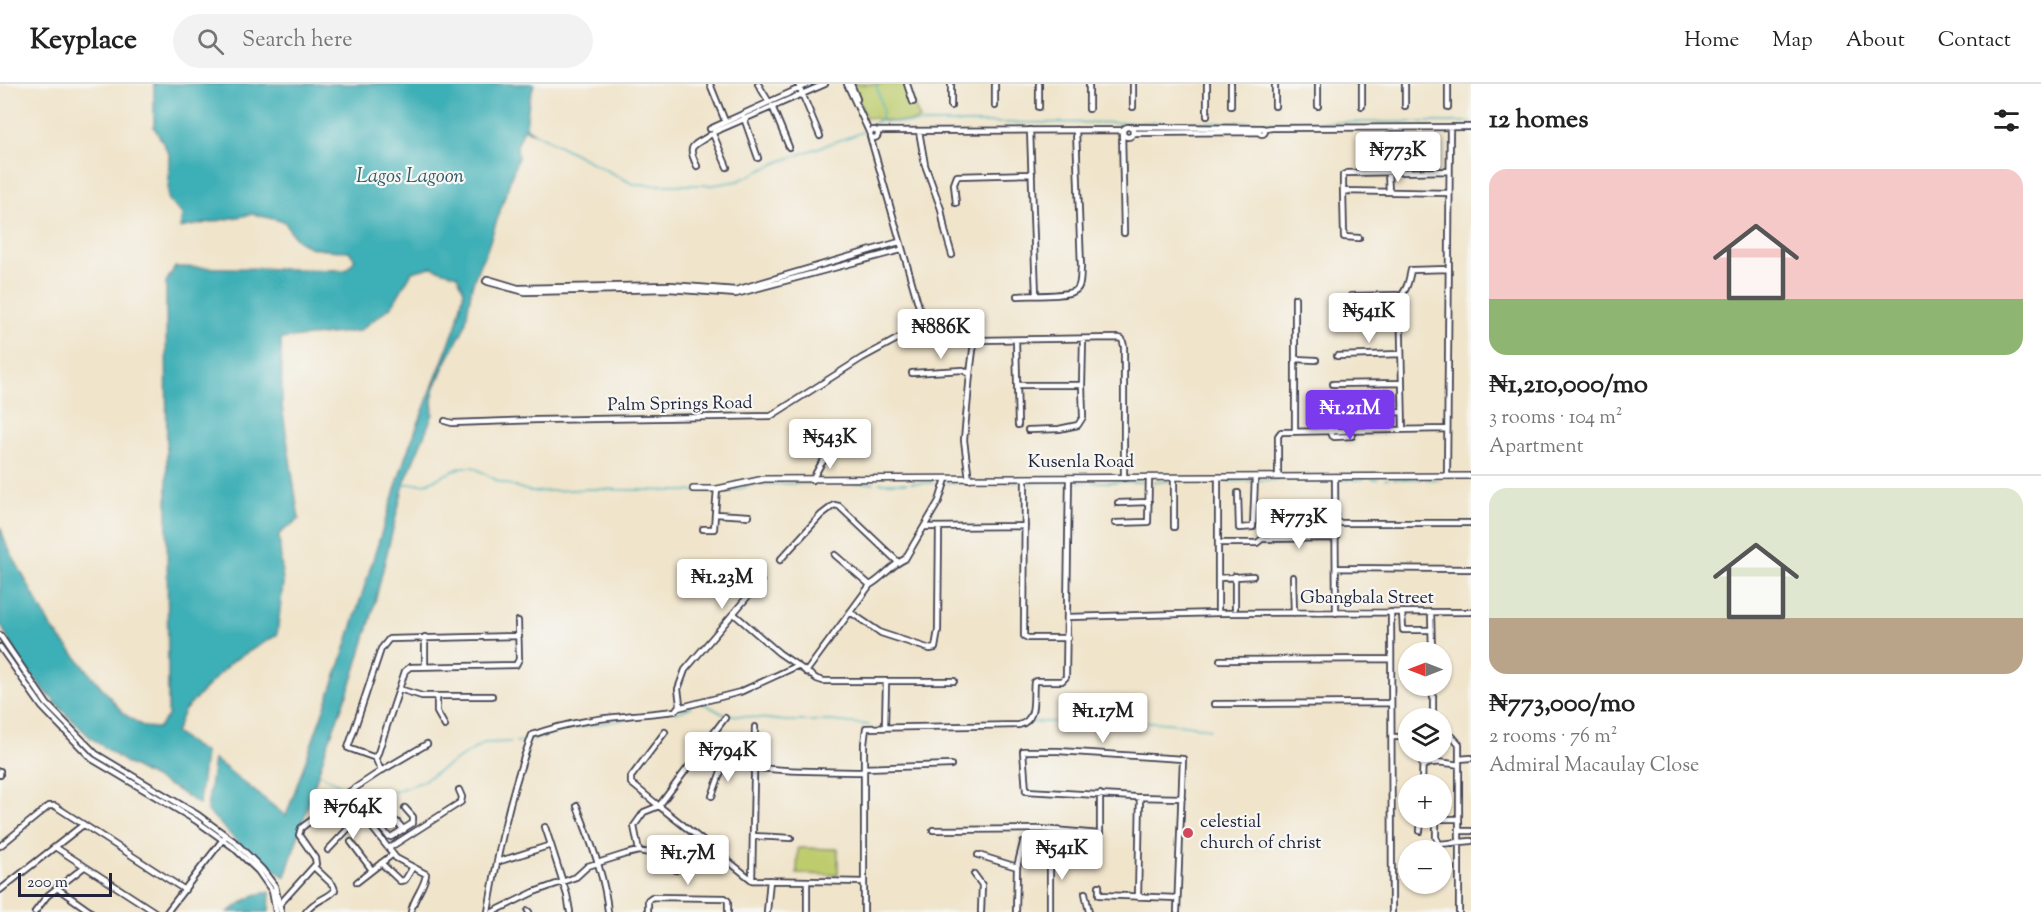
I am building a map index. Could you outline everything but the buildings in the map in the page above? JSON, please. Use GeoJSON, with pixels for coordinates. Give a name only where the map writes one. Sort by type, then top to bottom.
{"type":"FeatureCollection","features":[{"type":"Feature","properties":{"kind":"main road","name":"Kusenla Road"},"geometry":{"type":"LineString","coordinates":[[693,489],[716,491],[754,480],[1471,476]]}},
{"type":"Feature","properties":{"kind":"street"},"geometry":{"type":"LineString","coordinates":[[710,84],[725,121]]}},
{"type":"Feature","properties":{"kind":"street"},"geometry":{"type":"LineString","coordinates":[[758,84],[770,104],[789,147]]}},
{"type":"Feature","properties":{"kind":"street"},"geometry":{"type":"LineString","coordinates":[[697,166],[691,153],[693,145],[710,134],[809,84]]}},
{"type":"Feature","properties":{"kind":"street"},"geometry":{"type":"LineString","coordinates":[[800,88],[825,84]]}},
{"type":"Feature","properties":{"kind":"street"},"geometry":{"type":"LineString","coordinates":[[849,84],[875,134],[919,130],[1122,130],[1125,127],[1262,130]]}},
{"type":"Feature","properties":{"kind":"street"},"geometry":{"type":"LineString","coordinates":[[907,84],[914,102]]}},
{"type":"Feature","properties":{"kind":"street"},"geometry":{"type":"LineString","coordinates":[[951,84],[951,106]]}},
{"type":"Feature","properties":{"kind":"street"},"geometry":{"type":"LineString","coordinates":[[995,84],[995,106]]}},
{"type":"Feature","properties":{"kind":"street"},"geometry":{"type":"LineString","coordinates":[[1039,84],[1039,107]]}},
{"type":"Feature","properties":{"kind":"street"},"geometry":{"type":"LineString","coordinates":[[1089,84],[1089,109]]}},
{"type":"Feature","properties":{"kind":"street"},"geometry":{"type":"LineString","coordinates":[[1132,84],[1132,107]]}},
{"type":"Feature","properties":{"kind":"street"},"geometry":{"type":"LineString","coordinates":[[1207,84],[1207,116]]}},
{"type":"Feature","properties":{"kind":"street"},"geometry":{"type":"LineString","coordinates":[[1231,84],[1231,106]]}},
{"type":"Feature","properties":{"kind":"street"},"geometry":{"type":"LineString","coordinates":[[1275,84],[1275,106]]}},
{"type":"Feature","properties":{"kind":"street"},"geometry":{"type":"LineString","coordinates":[[1318,84],[1318,106]]}},
{"type":"Feature","properties":{"kind":"street"},"geometry":{"type":"LineString","coordinates":[[1362,84],[1362,106]]}},
{"type":"Feature","properties":{"kind":"street"},"geometry":{"type":"LineString","coordinates":[[1405,84],[1405,106]]}},
{"type":"Feature","properties":{"kind":"street"},"geometry":{"type":"LineString","coordinates":[[1448,84],[1449,107]]}},
{"type":"Feature","properties":{"kind":"street"},"geometry":{"type":"LineString","coordinates":[[800,88],[820,136]]}},
{"type":"Feature","properties":{"kind":"street"},"geometry":{"type":"LineString","coordinates":[[710,134],[725,121],[770,104]]}},
{"type":"Feature","properties":{"kind":"street"},"geometry":{"type":"LineString","coordinates":[[744,118],[758,158]]}},
{"type":"Feature","properties":{"kind":"street"},"geometry":{"type":"LineString","coordinates":[[1131,127],[1133,133]]}},
{"type":"Feature","properties":{"kind":"street"},"geometry":{"type":"LineString","coordinates":[[1447,476],[1450,127]]}},
{"type":"Feature","properties":{"kind":"street"},"geometry":{"type":"LineString","coordinates":[[1122,130],[1127,137],[1133,133],[1280,128],[1471,127]]}},
{"type":"Feature","properties":{"kind":"street"},"geometry":{"type":"LineString","coordinates":[[919,130],[925,165],[941,209],[952,255]]}},
{"type":"Feature","properties":{"kind":"street"},"geometry":{"type":"LineString","coordinates":[[1030,130],[1036,295]]}},
{"type":"Feature","properties":{"kind":"street"},"geometry":{"type":"LineString","coordinates":[[1017,296],[1070,292],[1076,290],[1080,283],[1076,130]]}},
{"type":"Feature","properties":{"kind":"street"},"geometry":{"type":"LineString","coordinates":[[1122,130],[1124,233]]}},
{"type":"Feature","properties":{"kind":"street"},"geometry":{"type":"LineString","coordinates":[[710,134],[727,166]]}},
{"type":"Feature","properties":{"kind":"street","name":"Palm Springs Road"},"geometry":{"type":"LineString","coordinates":[[445,421],[456,423],[766,417],[775,415],[862,358],[910,332],[920,324],[921,314],[872,144],[875,134]]}},
{"type":"Feature","properties":{"kind":"street"},"geometry":{"type":"LineString","coordinates":[[1359,238],[1344,237],[1344,173],[1449,171]]}},
{"type":"Feature","properties":{"kind":"street"},"geometry":{"type":"LineString","coordinates":[[1388,172],[1389,192]]}},
{"type":"Feature","properties":{"kind":"street"},"geometry":{"type":"LineString","coordinates":[[956,203],[954,184],[957,176],[1032,174]]}},
{"type":"Feature","properties":{"kind":"street"},"geometry":{"type":"LineString","coordinates":[[1343,191],[1449,193]]}},
{"type":"Feature","properties":{"kind":"street"},"geometry":{"type":"LineString","coordinates":[[899,242],[736,290],[670,285],[519,288],[486,280],[525,292],[669,289],[736,294],[901,250]]}},
{"type":"Feature","properties":{"kind":"street"},"geometry":{"type":"LineString","coordinates":[[883,246],[885,254]]}},
{"type":"Feature","properties":{"kind":"street"},"geometry":{"type":"LineString","coordinates":[[1403,430],[1400,297],[1409,281],[1411,270],[1449,269]]}},
{"type":"Feature","properties":{"kind":"street"},"geometry":{"type":"LineString","coordinates":[[1351,296],[1397,295],[1400,297]]}},
{"type":"Feature","properties":{"kind":"street"},"geometry":{"type":"LineString","coordinates":[[1295,298],[1295,430]]}},
{"type":"Feature","properties":{"kind":"street"},"geometry":{"type":"LineString","coordinates":[[1335,326],[1400,324]]}},
{"type":"Feature","properties":{"kind":"street"},"geometry":{"type":"LineString","coordinates":[[969,479],[964,440],[975,342],[1119,338],[1124,342],[1124,478]]}},
{"type":"Feature","properties":{"kind":"street"},"geometry":{"type":"LineString","coordinates":[[1028,430],[1059,429],[1078,425],[1082,421],[1083,339]]}},
{"type":"Feature","properties":{"kind":"street"},"geometry":{"type":"LineString","coordinates":[[1016,340],[1018,424]]}},
{"type":"Feature","properties":{"kind":"street"},"geometry":{"type":"LineString","coordinates":[[1337,356],[1401,354]]}},
{"type":"Feature","properties":{"kind":"street"},"geometry":{"type":"LineString","coordinates":[[1295,359],[1316,360]]}},
{"type":"Feature","properties":{"kind":"street"},"geometry":{"type":"LineString","coordinates":[[912,373],[963,370],[970,374]]}},
{"type":"Feature","properties":{"kind":"street"},"geometry":{"type":"LineString","coordinates":[[1333,384],[1402,383]]}},
{"type":"Feature","properties":{"kind":"street"},"geometry":{"type":"LineString","coordinates":[[1017,384],[1082,385]]}},
{"type":"Feature","properties":{"kind":"street"},"geometry":{"type":"LineString","coordinates":[[1334,414],[1402,412]]}},
{"type":"Feature","properties":{"kind":"street"},"geometry":{"type":"LineString","coordinates":[[1278,477],[1279,433],[1295,430],[1447,429]]}},
{"type":"Feature","properties":{"kind":"street"},"geometry":{"type":"LineString","coordinates":[[1330,430],[1334,437],[1352,436]]}},
{"type":"Feature","properties":{"kind":"street"},"geometry":{"type":"LineString","coordinates":[[812,480],[833,449]]}},
{"type":"Feature","properties":{"kind":"street"},"geometry":{"type":"LineString","coordinates":[[1238,494],[1239,528],[1253,527],[1255,477]]}},
{"type":"Feature","properties":{"kind":"street"},"geometry":{"type":"LineString","coordinates":[[1335,477],[1336,613]]}},
{"type":"Feature","properties":{"kind":"street"},"geometry":{"type":"LineString","coordinates":[[864,912],[864,731],[866,728],[1019,725],[1026,723],[1032,716],[1034,682],[1062,681],[1066,677],[1069,478]]}},
{"type":"Feature","properties":{"kind":"street"},"geometry":{"type":"LineString","coordinates":[[1115,523],[1148,522],[1149,478]]}},
{"type":"Feature","properties":{"kind":"street"},"geometry":{"type":"LineString","coordinates":[[1174,478],[1174,527]]}},
{"type":"Feature","properties":{"kind":"street"},"geometry":{"type":"LineString","coordinates":[[1218,478],[1218,613]]}},
{"type":"Feature","properties":{"kind":"street"},"geometry":{"type":"LineString","coordinates":[[806,672],[870,585],[905,559],[939,501],[946,479]]}},
{"type":"Feature","properties":{"kind":"street"},"geometry":{"type":"LineString","coordinates":[[1025,479],[1024,636],[1028,638],[1068,638]]}},
{"type":"Feature","properties":{"kind":"street"},"geometry":{"type":"LineString","coordinates":[[703,530],[714,529],[716,491]]}},
{"type":"Feature","properties":{"kind":"street"},"geometry":{"type":"LineString","coordinates":[[1118,503],[1149,502]]}},
{"type":"Feature","properties":{"kind":"street"},"geometry":{"type":"LineString","coordinates":[[780,560],[834,504],[839,506],[898,562]]}},
{"type":"Feature","properties":{"kind":"street"},"geometry":{"type":"LineString","coordinates":[[715,514],[748,516]]}},
{"type":"Feature","properties":{"kind":"street"},"geometry":{"type":"LineString","coordinates":[[1336,523],[1471,523]]}},
{"type":"Feature","properties":{"kind":"street"},"geometry":{"type":"LineString","coordinates":[[925,527],[1025,526]]}},
{"type":"Feature","properties":{"kind":"street"},"geometry":{"type":"LineString","coordinates":[[850,612],[881,633],[930,649],[934,648],[938,630],[939,527]]}},
{"type":"Feature","properties":{"kind":"street"},"geometry":{"type":"LineString","coordinates":[[1247,528],[1248,543]]}},
{"type":"Feature","properties":{"kind":"street"},"geometry":{"type":"LineString","coordinates":[[1218,543],[1257,543],[1262,539],[1336,538]]}},
{"type":"Feature","properties":{"kind":"street"},"geometry":{"type":"LineString","coordinates":[[835,555],[870,585]]}},
{"type":"Feature","properties":{"kind":"street"},"geometry":{"type":"LineString","coordinates":[[1336,568],[1471,569]]}},
{"type":"Feature","properties":{"kind":"street"},"geometry":{"type":"LineString","coordinates":[[1235,576],[1235,608]]}},
{"type":"Feature","properties":{"kind":"street"},"geometry":{"type":"LineString","coordinates":[[1218,578],[1253,576]]}},
{"type":"Feature","properties":{"kind":"street"},"geometry":{"type":"LineString","coordinates":[[1293,577],[1294,613]]}},
{"type":"Feature","properties":{"kind":"street"},"geometry":{"type":"LineString","coordinates":[[678,708],[680,704],[678,689],[685,670],[761,581]]}},
{"type":"Feature","properties":{"kind":"street"},"geometry":{"type":"LineString","coordinates":[[1390,612],[1392,912]]}},
{"type":"Feature","properties":{"kind":"street"},"geometry":{"type":"LineString","coordinates":[[1402,612],[1403,630],[1431,630]]}},
{"type":"Feature","properties":{"kind":"street"},"geometry":{"type":"LineString","coordinates":[[1431,612],[1432,642]]}},
{"type":"Feature","properties":{"kind":"street","name":"Gbangbala Street"},"geometry":{"type":"LineString","coordinates":[[1068,617],[1218,613],[1471,613]]}},
{"type":"Feature","properties":{"kind":"street"},"geometry":{"type":"LineString","coordinates":[[734,614],[779,653],[823,681],[954,681]]}},
{"type":"Feature","properties":{"kind":"street"},"geometry":{"type":"LineString","coordinates":[[381,771],[375,757],[407,669],[414,666],[513,666],[519,659],[518,621]]}},
{"type":"Feature","properties":{"kind":"street"},"geometry":{"type":"LineString","coordinates":[[0,635],[48,704],[96,754],[198,815],[262,869],[278,891],[281,912]]}},
{"type":"Feature","properties":{"kind":"street"},"geometry":{"type":"LineString","coordinates":[[375,757],[363,755],[348,748],[384,643],[392,638],[519,636]]}},
{"type":"Feature","properties":{"kind":"street"},"geometry":{"type":"LineString","coordinates":[[425,637],[425,666]]}},
{"type":"Feature","properties":{"kind":"street"},"geometry":{"type":"LineString","coordinates":[[0,647],[42,707],[92,759],[225,838],[258,871],[272,891],[276,912]]}},
{"type":"Feature","properties":{"kind":"street"},"geometry":{"type":"LineString","coordinates":[[1220,660],[1391,659]]}},
{"type":"Feature","properties":{"kind":"street"},"geometry":{"type":"LineString","coordinates":[[488,912],[518,769],[532,735],[555,726],[599,717],[675,711],[678,708],[740,692],[797,666]]}},
{"type":"Feature","properties":{"kind":"street"},"geometry":{"type":"LineString","coordinates":[[885,727],[886,682]]}},
{"type":"Feature","properties":{"kind":"street"},"geometry":{"type":"LineString","coordinates":[[399,689],[422,696],[492,696]]}},
{"type":"Feature","properties":{"kind":"street"},"geometry":{"type":"LineString","coordinates":[[437,696],[437,712],[445,726]]}},
{"type":"Feature","properties":{"kind":"street"},"geometry":{"type":"LineString","coordinates":[[1214,704],[1391,703]]}},
{"type":"Feature","properties":{"kind":"street"},"geometry":{"type":"LineString","coordinates":[[639,851],[634,826],[644,812],[659,806],[726,718]]}},
{"type":"Feature","properties":{"kind":"street"},"geometry":{"type":"LineString","coordinates":[[752,880],[755,727]]}},
{"type":"Feature","properties":{"kind":"street"},"geometry":{"type":"LineString","coordinates":[[665,732],[632,777],[631,783],[752,880],[864,882]]}},
{"type":"Feature","properties":{"kind":"street"},"geometry":{"type":"LineString","coordinates":[[1392,737],[1398,737]]}},
{"type":"Feature","properties":{"kind":"street"},"geometry":{"type":"LineString","coordinates":[[1452,737],[1457,740],[1459,765],[1459,912]]}},
{"type":"Feature","properties":{"kind":"street"},"geometry":{"type":"LineString","coordinates":[[280,904],[314,867],[315,858],[300,837],[301,828],[346,794],[427,744]]}},
{"type":"Feature","properties":{"kind":"street"},"geometry":{"type":"LineString","coordinates":[[1176,912],[1178,898],[1182,798],[1183,759],[1023,751],[1026,791],[1182,798]]}},
{"type":"Feature","properties":{"kind":"street"},"geometry":{"type":"LineString","coordinates":[[699,755],[754,769],[785,771],[864,770],[951,765]]}},
{"type":"Feature","properties":{"kind":"street"},"geometry":{"type":"LineString","coordinates":[[1458,759],[1471,758]]}},
{"type":"Feature","properties":{"kind":"street"},"geometry":{"type":"LineString","coordinates":[[1422,762],[1422,774]]}},
{"type":"Feature","properties":{"kind":"street"},"geometry":{"type":"LineString","coordinates":[[712,796],[724,763]]}},
{"type":"Feature","properties":{"kind":"street"},"geometry":{"type":"LineString","coordinates":[[1422,766],[1451,763],[1459,765]]}},
{"type":"Feature","properties":{"kind":"street"},"geometry":{"type":"LineString","coordinates":[[389,848],[461,802],[462,797],[459,790]]}},
{"type":"Feature","properties":{"kind":"street"},"geometry":{"type":"LineString","coordinates":[[346,794],[399,861],[426,875],[413,902],[411,912]]}},
{"type":"Feature","properties":{"kind":"street"},"geometry":{"type":"LineString","coordinates":[[933,830],[1041,829],[1100,834],[1100,794]]}},
{"type":"Feature","properties":{"kind":"street"},"geometry":{"type":"LineString","coordinates":[[1138,897],[1140,797]]}},
{"type":"Feature","properties":{"kind":"street"},"geometry":{"type":"LineString","coordinates":[[0,846],[49,806],[55,806],[184,890]]}},
{"type":"Feature","properties":{"kind":"street"},"geometry":{"type":"LineString","coordinates":[[577,806],[598,863],[606,892],[608,912]]}},
{"type":"Feature","properties":{"kind":"street"},"geometry":{"type":"LineString","coordinates":[[380,826],[389,837],[403,829],[414,820],[405,808]]}},
{"type":"Feature","properties":{"kind":"street"},"geometry":{"type":"LineString","coordinates":[[328,850],[362,814]]}},
{"type":"Feature","properties":{"kind":"street"},"geometry":{"type":"LineString","coordinates":[[1452,819],[1459,819]]}},
{"type":"Feature","properties":{"kind":"street"},"geometry":{"type":"LineString","coordinates":[[397,822],[408,835]]}},
{"type":"Feature","properties":{"kind":"street"},"geometry":{"type":"LineString","coordinates":[[0,890],[83,825]]}},
{"type":"Feature","properties":{"kind":"street"},"geometry":{"type":"LineString","coordinates":[[544,827],[570,902],[570,912]]}},
{"type":"Feature","properties":{"kind":"street"},"geometry":{"type":"LineString","coordinates":[[1436,828],[1439,844],[1471,841]]}},
{"type":"Feature","properties":{"kind":"street"},"geometry":{"type":"LineString","coordinates":[[1459,831],[1471,831]]}},
{"type":"Feature","properties":{"kind":"street"},"geometry":{"type":"LineString","coordinates":[[753,836],[791,838]]}},
{"type":"Feature","properties":{"kind":"street"},"geometry":{"type":"LineString","coordinates":[[167,912],[225,838]]}},
{"type":"Feature","properties":{"kind":"street"},"geometry":{"type":"LineString","coordinates":[[351,842],[372,870]]}},
{"type":"Feature","properties":{"kind":"street"},"geometry":{"type":"LineString","coordinates":[[1016,912],[1017,867],[1023,843]]}},
{"type":"Feature","properties":{"kind":"street"},"geometry":{"type":"LineString","coordinates":[[497,862],[551,845]]}},
{"type":"Feature","properties":{"kind":"street"},"geometry":{"type":"LineString","coordinates":[[55,847],[156,912]]}},
{"type":"Feature","properties":{"kind":"street"},"geometry":{"type":"LineString","coordinates":[[1050,850],[1050,912]]}},
{"type":"Feature","properties":{"kind":"street"},"geometry":{"type":"LineString","coordinates":[[493,912],[534,892],[576,877],[588,866],[639,851],[661,857],[676,870]]}},
{"type":"Feature","properties":{"kind":"street"},"geometry":{"type":"LineString","coordinates":[[357,882],[393,854]]}},
{"type":"Feature","properties":{"kind":"street"},"geometry":{"type":"LineString","coordinates":[[978,855],[1017,867]]}},
{"type":"Feature","properties":{"kind":"street"},"geometry":{"type":"LineString","coordinates":[[381,863],[400,881],[405,880],[413,867]]}},
{"type":"Feature","properties":{"kind":"street"},"geometry":{"type":"LineString","coordinates":[[35,912],[47,896],[84,867]]}},
{"type":"Feature","properties":{"kind":"street"},"geometry":{"type":"LineString","coordinates":[[306,912],[313,903],[335,890],[333,885],[314,867]]}},
{"type":"Feature","properties":{"kind":"street"},"geometry":{"type":"LineString","coordinates":[[974,874],[982,885],[981,912]]}},
{"type":"Feature","properties":{"kind":"street"},"geometry":{"type":"LineString","coordinates":[[767,912],[770,880]]}},
{"type":"Feature","properties":{"kind":"street"},"geometry":{"type":"LineString","coordinates":[[807,882],[807,912]]}},
{"type":"Feature","properties":{"kind":"street"},"geometry":{"type":"LineString","coordinates":[[1099,886],[1099,895],[1178,898]]}},
{"type":"Feature","properties":{"kind":"street"},"geometry":{"type":"LineString","coordinates":[[57,888],[91,912]]}},
{"type":"Feature","properties":{"kind":"street"},"geometry":{"type":"LineString","coordinates":[[1085,893],[1089,912]]}},
{"type":"Feature","properties":{"kind":"street"},"geometry":{"type":"LineString","coordinates":[[648,912],[649,898],[664,897],[725,898],[728,901],[728,912]]}},
{"type":"Feature","properties":{"kind":"street"},"geometry":{"type":"LineString","coordinates":[[77,912],[82,906]]}},
{"type":"Feature","properties":{"kind":"green space"},"geometry":{"type":"Polygon","coordinates":[[[852,84],[905,84],[920,119],[902,122],[865,117],[852,84]]]}},
{"type":"Feature","properties":{"kind":"green space"},"geometry":{"type":"Polygon","coordinates":[[[798,848],[838,849],[838,875],[797,874],[798,848]]]}},
{"type":"Feature","properties":{"kind":"water","name":"Lagos Lagoon"},"geometry":{"type":"Polygon","coordinates":[[[154,84],[534,84],[529,101],[526,127],[535,133],[524,129],[517,146],[518,157],[487,250],[472,286],[465,326],[435,387],[432,400],[433,414],[404,484],[371,618],[352,681],[327,746],[285,877],[243,848],[207,810],[214,759],[286,816],[340,664],[406,455],[456,326],[464,291],[457,275],[431,267],[412,272],[392,306],[359,331],[281,339],[282,406],[299,519],[279,534],[283,585],[277,635],[231,662],[184,711],[175,733],[205,753],[199,804],[128,764],[91,738],[63,711],[19,661],[0,623],[0,526],[6,544],[51,627],[124,714],[144,727],[158,728],[168,716],[166,282],[175,267],[346,270],[355,260],[349,251],[319,249],[303,244],[285,222],[253,214],[180,228],[182,214],[168,200],[169,154],[154,127],[154,84]]]}},
{"type":"Feature","properties":{"kind":"water"},"geometry":{"type":"Polygon","coordinates":[[[270,892],[269,912],[228,912],[254,895],[270,892]]]}},
{"type":"Feature","properties":{"kind":"waterway"},"geometry":{"type":"LineString","coordinates":[[876,84],[883,110],[880,120]]}},
{"type":"Feature","properties":{"kind":"waterway"},"geometry":{"type":"LineString","coordinates":[[870,126],[880,120],[922,123],[1471,122]]}},
{"type":"Feature","properties":{"kind":"waterway"},"geometry":{"type":"LineString","coordinates":[[535,133],[633,184],[713,185],[738,181],[781,161],[863,132]]}},
{"type":"Feature","properties":{"kind":"waterway"},"geometry":{"type":"LineString","coordinates":[[404,484],[425,484],[462,467],[473,467],[498,481],[532,492],[589,489],[727,492],[756,484],[838,483]]}},
{"type":"Feature","properties":{"kind":"waterway"},"geometry":{"type":"LineString","coordinates":[[1353,480],[1364,479]]}},
{"type":"Feature","properties":{"kind":"waterway"},"geometry":{"type":"LineString","coordinates":[[1372,479],[1378,479]]}},
{"type":"Feature","properties":{"kind":"waterway"},"geometry":{"type":"LineString","coordinates":[[1394,479],[1422,479]]}},
{"type":"Feature","properties":{"kind":"waterway"},"geometry":{"type":"LineString","coordinates":[[1426,479],[1440,480]]}},
{"type":"Feature","properties":{"kind":"waterway"},"geometry":{"type":"LineString","coordinates":[[1258,480],[1293,480]]}},
{"type":"Feature","properties":{"kind":"waterway"},"geometry":{"type":"LineString","coordinates":[[1298,480],[1333,480]]}},
{"type":"Feature","properties":{"kind":"waterway"},"geometry":{"type":"LineString","coordinates":[[1339,480],[1349,480]]}},
{"type":"Feature","properties":{"kind":"waterway"},"geometry":{"type":"LineString","coordinates":[[1153,482],[1170,481]]}},
{"type":"Feature","properties":{"kind":"waterway"},"geometry":{"type":"LineString","coordinates":[[1185,481],[1215,481]]}},
{"type":"Feature","properties":{"kind":"waterway"},"geometry":{"type":"LineString","coordinates":[[1221,481],[1253,481]]}},
{"type":"Feature","properties":{"kind":"waterway"},"geometry":{"type":"LineString","coordinates":[[947,483],[1022,482]]}},
{"type":"Feature","properties":{"kind":"waterway"},"geometry":{"type":"LineString","coordinates":[[1028,482],[1066,482]]}},
{"type":"Feature","properties":{"kind":"waterway"},"geometry":{"type":"LineString","coordinates":[[1072,482],[1087,482]]}},
{"type":"Feature","properties":{"kind":"waterway"},"geometry":{"type":"LineString","coordinates":[[1093,482],[1148,482]]}},
{"type":"Feature","properties":{"kind":"waterway"},"geometry":{"type":"LineString","coordinates":[[843,483],[874,483]]}},
{"type":"Feature","properties":{"kind":"waterway"},"geometry":{"type":"LineString","coordinates":[[879,483],[907,483]]}},
{"type":"Feature","properties":{"kind":"waterway"},"geometry":{"type":"LineString","coordinates":[[911,483],[933,483]]}},
{"type":"Feature","properties":{"kind":"waterway"},"geometry":{"type":"LineString","coordinates":[[937,483],[942,483]]}},
{"type":"Feature","properties":{"kind":"waterway"},"geometry":{"type":"LineString","coordinates":[[703,703],[723,714],[786,721],[832,721],[869,725]]}},
{"type":"Feature","properties":{"kind":"waterway"},"geometry":{"type":"LineString","coordinates":[[676,713],[691,707]]}},
{"type":"Feature","properties":{"kind":"waterway"},"geometry":{"type":"LineString","coordinates":[[532,740],[564,730],[638,717]]}},
{"type":"Feature","properties":{"kind":"waterway"},"geometry":{"type":"LineString","coordinates":[[1029,722],[1143,722],[1210,729]]}},
{"type":"Feature","properties":{"kind":"waterway"},"geometry":{"type":"LineString","coordinates":[[516,742],[527,740]]}},
{"type":"Feature","properties":{"kind":"waterway"},"geometry":{"type":"LineString","coordinates":[[354,791],[387,794],[421,782],[484,743],[511,742]]}},
{"type":"Feature","properties":{"kind":"waterway"},"geometry":{"type":"LineString","coordinates":[[318,773],[349,790]]}},
{"type":"Feature","properties":{"kind":"place","name":"celestial church of christ"},"geometry":{"type":"Point","coordinates":[1188,833]}}]}
